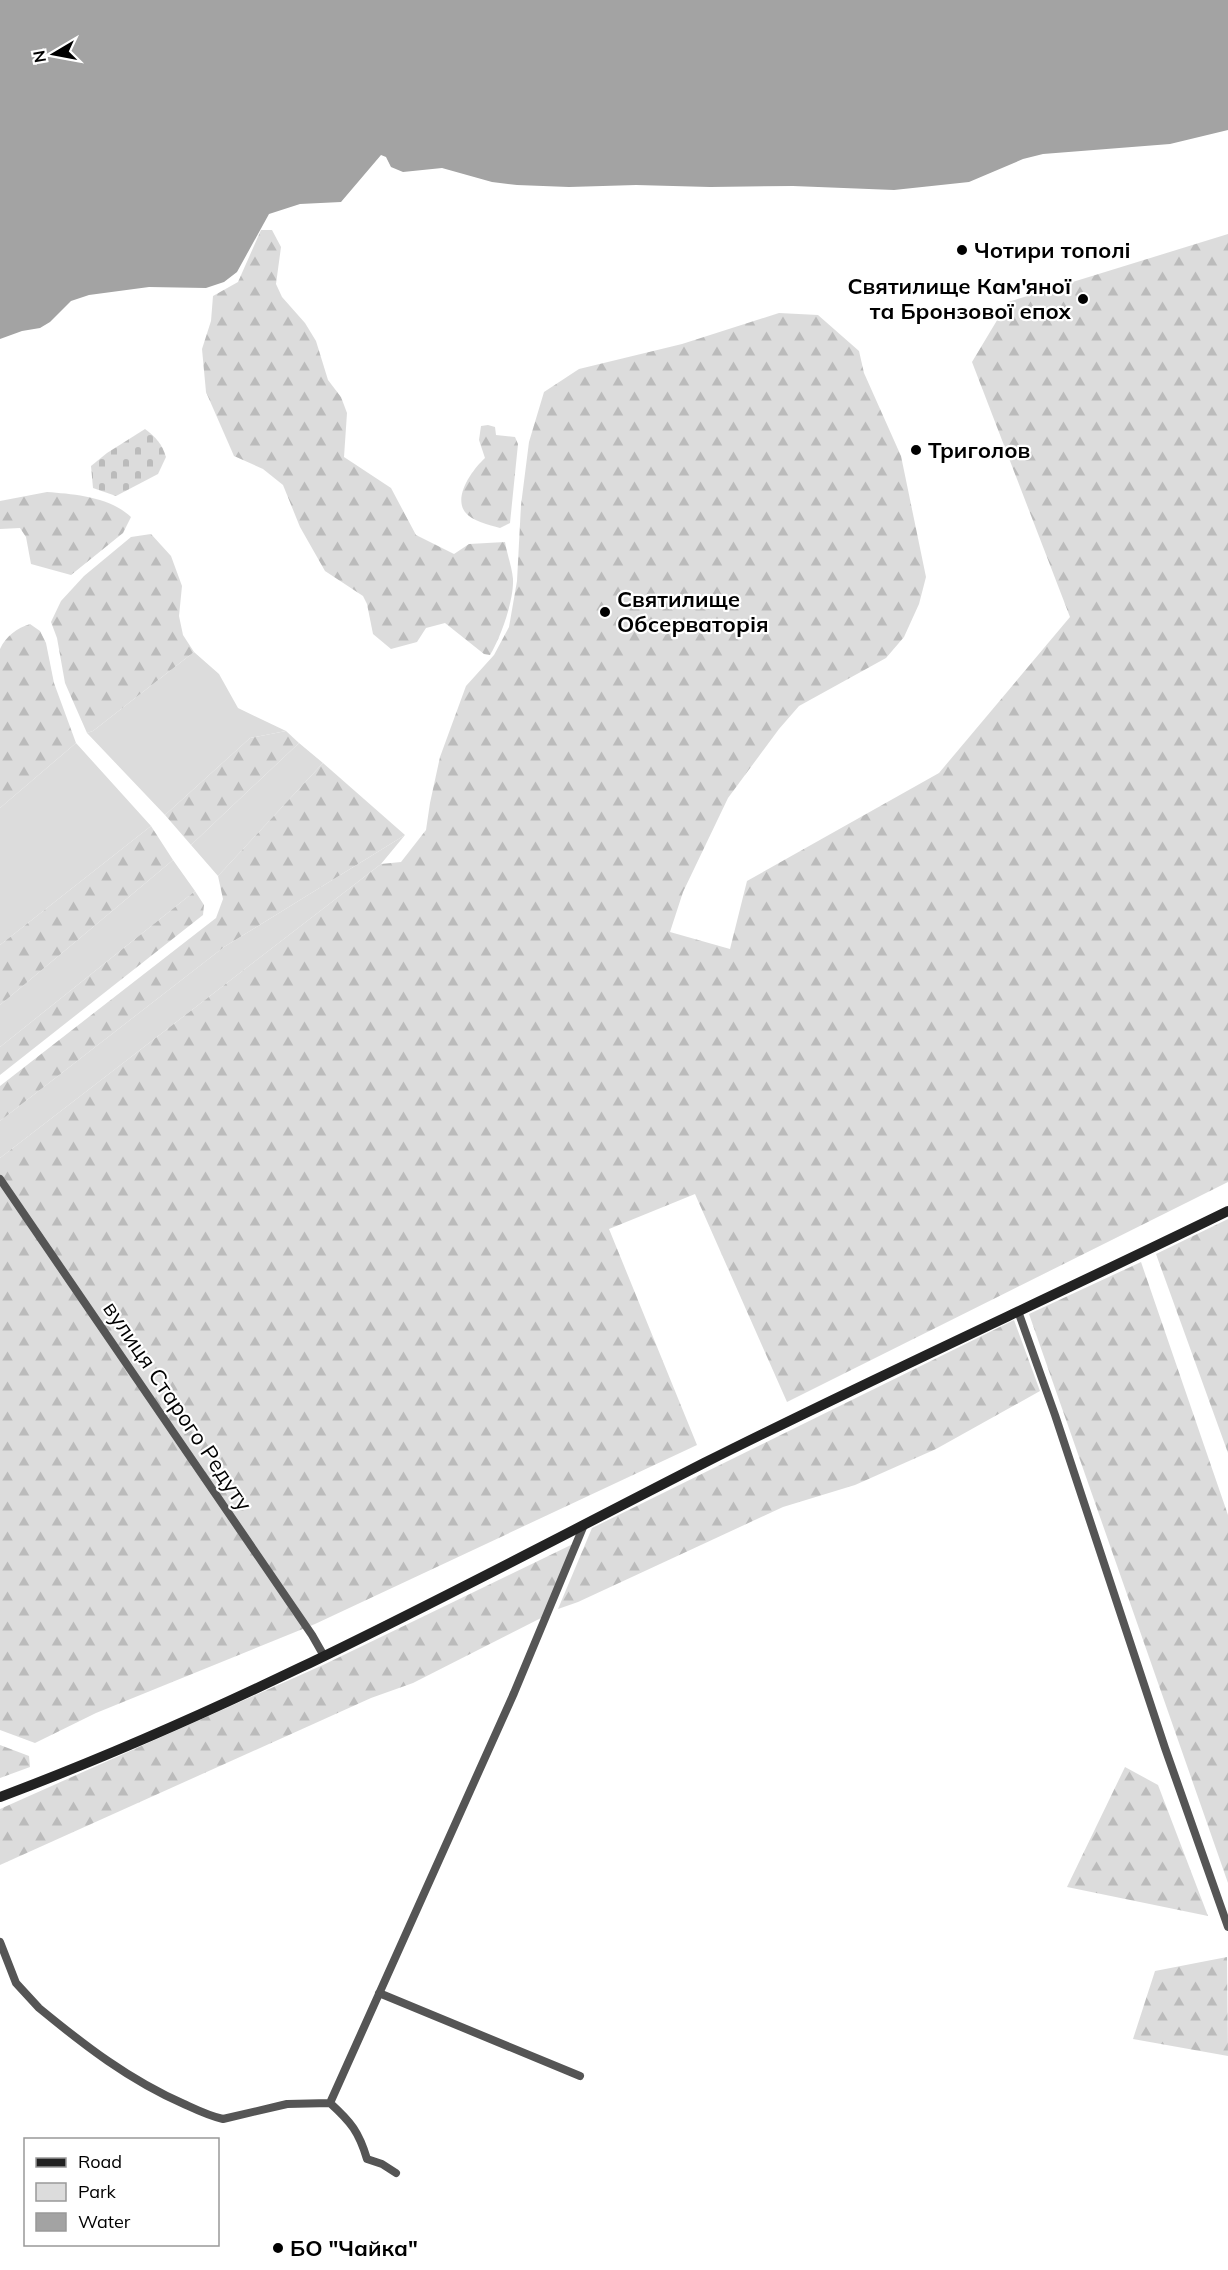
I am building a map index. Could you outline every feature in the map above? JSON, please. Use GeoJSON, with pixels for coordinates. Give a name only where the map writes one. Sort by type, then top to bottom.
{"type":"FeatureCollection","features":[{"type":"Feature","properties":{"kind":"main road"},"geometry":{"type":"LineString","coordinates":[[0,1797],[144,1738],[324,1656],[469,1586],[709,1461],[1228,1211]]}},
{"type":"Feature","properties":{"kind":"street","name":"вулиця Старого Редуту"},"geometry":{"type":"LineString","coordinates":[[0,1179],[312,1635],[324,1656]]}},
{"type":"Feature","properties":{"kind":"street"},"geometry":{"type":"LineString","coordinates":[[1018,1311],[1055,1415],[1168,1759],[1228,1927]]}},
{"type":"Feature","properties":{"kind":"street"},"geometry":{"type":"LineString","coordinates":[[330,2103],[337,2083],[514,1693],[584,1525]]}},
{"type":"Feature","properties":{"kind":"street"},"geometry":{"type":"LineString","coordinates":[[0,1942],[16,1983],[39,2008],[114,2067],[169,2098],[212,2117],[223,2119],[287,2104],[330,2103],[350,2121],[361,2138],[367,2160],[382,2164],[396,2173]]}},
{"type":"Feature","properties":{"kind":"street"},"geometry":{"type":"LineString","coordinates":[[379,1993],[580,2076]]}},
{"type":"Feature","properties":{"kind":"green space"},"geometry":{"type":"Polygon","coordinates":[[[261,230],[272,230],[281,247],[276,284],[282,297],[305,323],[316,341],[328,380],[341,397],[347,413],[344,457],[391,488],[416,535],[454,554],[469,544],[505,542],[513,588],[506,618],[490,655],[484,654],[445,623],[426,628],[417,642],[391,649],[373,634],[367,604],[363,596],[325,571],[300,527],[283,485],[263,469],[234,456],[206,392],[202,349],[211,321],[213,296],[238,282],[261,230]]]}},
{"type":"Feature","properties":{"kind":"green space"},"geometry":{"type":"Polygon","coordinates":[[[1228,234],[1228,1182],[787,1402],[695,1194],[609,1229],[697,1445],[315,1624],[96,1713],[35,1743],[0,1730],[0,1158],[381,864],[401,862],[426,830],[440,757],[466,686],[494,655],[509,627],[517,581],[521,505],[529,442],[544,392],[579,369],[682,344],[779,313],[818,315],[859,351],[864,373],[901,456],[926,577],[919,604],[904,637],[886,658],[799,706],[728,798],[683,892],[670,932],[730,949],[747,881],[939,773],[1070,617],[972,362],[1008,302],[1228,234]]]}},
{"type":"Feature","properties":{"kind":"green space"},"geometry":{"type":"Polygon","coordinates":[[[481,426],[495,427],[496,435],[515,437],[518,444],[510,523],[500,528],[472,518],[465,512],[461,498],[466,483],[485,458],[479,440],[481,426]]]}},
{"type":"Feature","properties":{"kind":"green space"},"geometry":{"type":"Polygon","coordinates":[[[145,429],[158,441],[166,457],[158,474],[116,496],[93,488],[91,466],[145,429]]]}},
{"type":"Feature","properties":{"kind":"green space"},"geometry":{"type":"Polygon","coordinates":[[[47,492],[102,501],[113,505],[131,517],[123,533],[71,575],[31,564],[26,537],[20,528],[0,529],[0,501],[47,492]]]}},
{"type":"Feature","properties":{"kind":"green space"},"geometry":{"type":"Polygon","coordinates":[[[151,534],[171,556],[182,586],[179,616],[183,635],[194,652],[93,731],[87,733],[65,683],[57,638],[51,622],[61,601],[84,576],[131,537],[151,534]]]}},
{"type":"Feature","properties":{"kind":"green space"},"geometry":{"type":"Polygon","coordinates":[[[30,624],[40,631],[46,643],[54,683],[76,743],[0,808],[0,649],[12,633],[30,624]]]}},
{"type":"Feature","properties":{"kind":"green space"},"geometry":{"type":"Polygon","coordinates":[[[194,652],[219,674],[238,708],[286,731],[250,738],[165,815],[87,733],[93,731],[194,652]]]}},
{"type":"Feature","properties":{"kind":"green space"},"geometry":{"type":"Polygon","coordinates":[[[286,731],[299,743],[191,845],[165,815],[250,738],[286,731]]]}},
{"type":"Feature","properties":{"kind":"green space"},"geometry":{"type":"Polygon","coordinates":[[[76,743],[151,826],[0,945],[0,808],[76,743]]]}},
{"type":"Feature","properties":{"kind":"green space"},"geometry":{"type":"Polygon","coordinates":[[[299,743],[323,763],[218,876],[191,845],[299,743]]]}},
{"type":"Feature","properties":{"kind":"green space"},"geometry":{"type":"Polygon","coordinates":[[[323,763],[405,835],[224,947],[0,1121],[0,1086],[216,918],[223,899],[218,876],[323,763]]]}},
{"type":"Feature","properties":{"kind":"green space"},"geometry":{"type":"Polygon","coordinates":[[[151,826],[173,860],[0,1005],[0,945],[151,826]]]}},
{"type":"Feature","properties":{"kind":"green space"},"geometry":{"type":"Polygon","coordinates":[[[405,835],[381,864],[0,1158],[0,1121],[224,947],[405,835]]]}},
{"type":"Feature","properties":{"kind":"green space"},"geometry":{"type":"Polygon","coordinates":[[[173,860],[195,891],[0,1047],[0,1005],[173,860]]]}},
{"type":"Feature","properties":{"kind":"green space"},"geometry":{"type":"Polygon","coordinates":[[[195,891],[204,905],[203,915],[0,1075],[0,1047],[195,891]]]}},
{"type":"Feature","properties":{"kind":"green space"},"geometry":{"type":"Polygon","coordinates":[[[1228,1219],[1228,1453],[1156,1254],[1228,1219]]]}},
{"type":"Feature","properties":{"kind":"green space"},"geometry":{"type":"Polygon","coordinates":[[[1141,1262],[1228,1515],[1228,1883],[1029,1314],[1141,1262]]]}},
{"type":"Feature","properties":{"kind":"green space"},"geometry":{"type":"Polygon","coordinates":[[[1014,1320],[1040,1391],[936,1449],[855,1485],[783,1507],[578,1602],[558,1609],[592,1528],[1014,1320]]]}},
{"type":"Feature","properties":{"kind":"green space"},"geometry":{"type":"Polygon","coordinates":[[[573,1544],[545,1616],[413,1683],[371,1698],[0,1865],[0,1809],[323,1665],[573,1544]]]}},
{"type":"Feature","properties":{"kind":"green space"},"geometry":{"type":"Polygon","coordinates":[[[0,1745],[29,1756],[30,1767],[0,1778],[0,1745]]]}},
{"type":"Feature","properties":{"kind":"green space"},"geometry":{"type":"Polygon","coordinates":[[[1125,1767],[1158,1785],[1208,1916],[1067,1887],[1125,1767]]]}},
{"type":"Feature","properties":{"kind":"green space"},"geometry":{"type":"Polygon","coordinates":[[[1227,1957],[1228,2056],[1133,2039],[1155,1971],[1227,1957]]]}},
{"type":"Feature","properties":{"kind":"water"},"geometry":{"type":"Polygon","coordinates":[[[0,0],[1228,0],[1228,130],[1170,144],[1043,154],[1023,159],[969,182],[894,190],[793,186],[569,187],[517,185],[492,182],[442,168],[403,172],[391,167],[386,157],[381,155],[341,202],[300,204],[269,214],[237,272],[224,282],[206,288],[149,287],[89,295],[71,301],[50,322],[40,328],[22,331],[0,339],[0,0]]]}},
{"type":"Feature","properties":{"kind":"place","name":"Чотири тополі"},"geometry":{"type":"Point","coordinates":[962,250]}},
{"type":"Feature","properties":{"kind":"place","name":"Святилище Кам'яної та Бронзової епох"},"geometry":{"type":"Point","coordinates":[1083,299]}},
{"type":"Feature","properties":{"kind":"place","name":"Триголов"},"geometry":{"type":"Point","coordinates":[916,450]}},
{"type":"Feature","properties":{"kind":"place","name":"Святилище Обсерваторія"},"geometry":{"type":"Point","coordinates":[605,612]}},
{"type":"Feature","properties":{"kind":"place","name":"БО \"Чайка\""},"geometry":{"type":"Point","coordinates":[278,2248]}}]}
